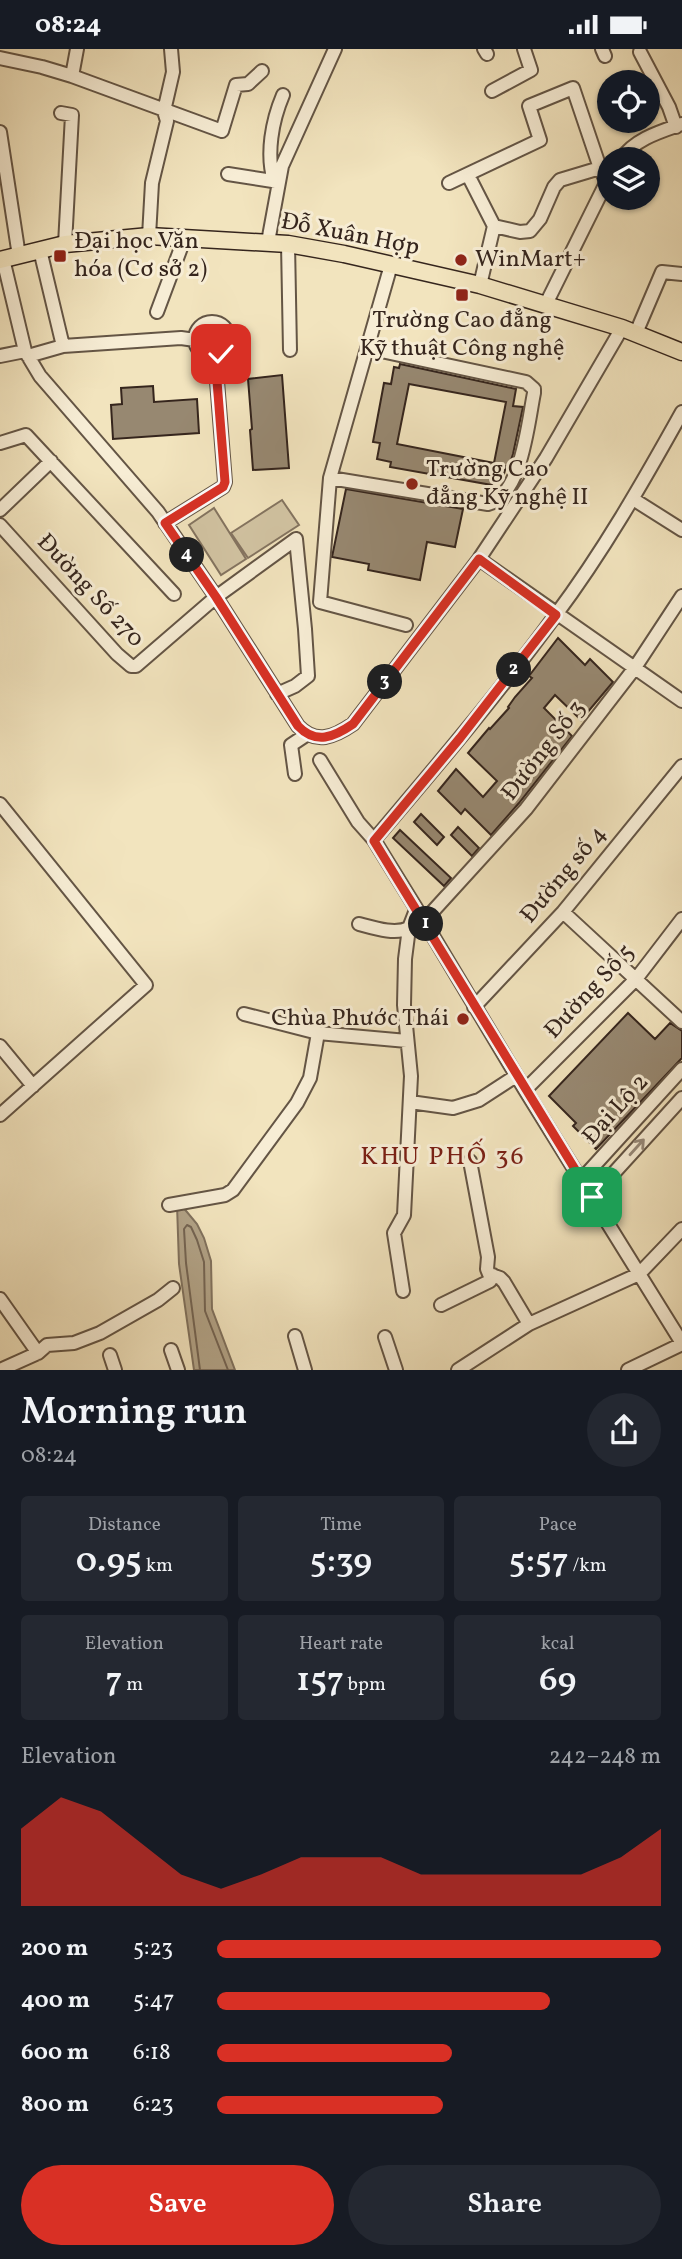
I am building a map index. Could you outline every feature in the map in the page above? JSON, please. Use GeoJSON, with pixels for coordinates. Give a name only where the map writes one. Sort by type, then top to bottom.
{"type":"FeatureCollection","features":[{"type":"Feature","properties":{"kind":"main road","name":"Đỗ Xuân Hợp"},"geometry":{"type":"LineString","coordinates":[[8,258],[65,244],[149,236],[288,244],[480,285],[629,330],[682,352]]}},
{"type":"Feature","properties":{"kind":"street"},"geometry":{"type":"LineString","coordinates":[[72,76],[77,49]]}},
{"type":"Feature","properties":{"kind":"street"},"geometry":{"type":"LineString","coordinates":[[149,236],[152,183],[167,121],[164,111],[173,72],[171,49]]}},
{"type":"Feature","properties":{"kind":"street"},"geometry":{"type":"LineString","coordinates":[[268,242],[282,166],[335,49]]}},
{"type":"Feature","properties":{"kind":"street"},"geometry":{"type":"LineString","coordinates":[[492,91],[530,70],[524,49]]}},
{"type":"Feature","properties":{"kind":"street"},"geometry":{"type":"LineString","coordinates":[[633,147],[648,137],[679,125],[640,52]]}},
{"type":"Feature","properties":{"kind":"street"},"geometry":{"type":"LineString","coordinates":[[0,58],[72,76],[202,126],[222,131],[236,85],[248,84],[262,71]]}},
{"type":"Feature","properties":{"kind":"street"},"geometry":{"type":"LineString","coordinates":[[449,183],[540,139],[529,106],[573,88],[597,156]]}},
{"type":"Feature","properties":{"kind":"street"},"geometry":{"type":"LineString","coordinates":[[277,182],[271,171],[270,149],[275,119],[283,95]]}},
{"type":"Feature","properties":{"kind":"street"},"geometry":{"type":"LineString","coordinates":[[61,113],[72,115],[65,244]]}},
{"type":"Feature","properties":{"kind":"street"},"geometry":{"type":"LineString","coordinates":[[0,132],[8,258],[26,353],[40,376],[165,523],[306,735]]}},
{"type":"Feature","properties":{"kind":"street"},"geometry":{"type":"LineString","coordinates":[[228,174],[277,182]]}},
{"type":"Feature","properties":{"kind":"street"},"geometry":{"type":"LineString","coordinates":[[581,174],[597,177]]}},
{"type":"Feature","properties":{"kind":"street"},"geometry":{"type":"LineString","coordinates":[[494,226],[520,232],[530,231],[540,219],[554,187],[560,180],[581,174],[597,177]]}},
{"type":"Feature","properties":{"kind":"street"},"geometry":{"type":"LineString","coordinates":[[468,175],[494,226],[480,285]]}},
{"type":"Feature","properties":{"kind":"street"},"geometry":{"type":"LineString","coordinates":[[545,306],[597,196]]}},
{"type":"Feature","properties":{"kind":"street"},"geometry":{"type":"LineString","coordinates":[[157,312],[185,237]]}},
{"type":"Feature","properties":{"kind":"street"},"geometry":{"type":"LineString","coordinates":[[288,244],[290,350]]}},
{"type":"Feature","properties":{"kind":"street"},"geometry":{"type":"LineString","coordinates":[[40,250],[62,346]]}},
{"type":"Feature","properties":{"kind":"street"},"geometry":{"type":"LineString","coordinates":[[391,264],[330,478],[320,602],[406,625]]}},
{"type":"Feature","properties":{"kind":"street"},"geometry":{"type":"LineString","coordinates":[[295,774],[291,745],[306,735],[338,735],[353,724],[479,559],[629,330],[660,276],[664,271],[682,274]]}},
{"type":"Feature","properties":{"kind":"street"},"geometry":{"type":"LineString","coordinates":[[220,324],[228,333],[228,345],[215,356],[201,353],[195,340],[203,325],[220,324]]}},
{"type":"Feature","properties":{"kind":"street"},"geometry":{"type":"LineString","coordinates":[[0,356],[62,346],[181,338],[195,340]]}},
{"type":"Feature","properties":{"kind":"street"},"geometry":{"type":"LineString","coordinates":[[330,478],[488,504],[502,494],[520,464],[534,393],[530,385],[367,348]]}},
{"type":"Feature","properties":{"kind":"street"},"geometry":{"type":"LineString","coordinates":[[165,523],[223,487],[225,482],[215,356]]}},
{"type":"Feature","properties":{"kind":"street"},"geometry":{"type":"LineString","coordinates":[[374,841],[460,738],[556,615],[633,499],[682,412]]}},
{"type":"Feature","properties":{"kind":"street"},"geometry":{"type":"LineString","coordinates":[[0,443],[26,435],[174,594]]}},
{"type":"Feature","properties":{"kind":"street"},"geometry":{"type":"LineString","coordinates":[[0,510],[51,461]]}},
{"type":"Feature","properties":{"kind":"street"},"geometry":{"type":"LineString","coordinates":[[633,499],[682,530]]}},
{"type":"Feature","properties":{"kind":"street","name":"Đường Số 270"},"geometry":{"type":"LineString","coordinates":[[0,525],[131,667],[136,666],[216,597]]}},
{"type":"Feature","properties":{"kind":"street"},"geometry":{"type":"LineString","coordinates":[[216,597],[296,539],[308,676],[295,686],[277,694]]}},
{"type":"Feature","properties":{"kind":"street"},"geometry":{"type":"LineString","coordinates":[[479,559],[682,701]]}},
{"type":"Feature","properties":{"kind":"street","name":"Đường Số 3"},"geometry":{"type":"LineString","coordinates":[[420,915],[526,809],[634,669],[682,596]]}},
{"type":"Feature","properties":{"kind":"street"},"geometry":{"type":"LineString","coordinates":[[320,760],[358,822],[374,841],[516,1076],[681,1340],[628,1370]]}},
{"type":"Feature","properties":{"kind":"street","name":"Đường số 4"},"geometry":{"type":"LineString","coordinates":[[474,1007],[563,912],[682,766]]}},
{"type":"Feature","properties":{"kind":"street"},"geometry":{"type":"LineString","coordinates":[[0,804],[146,985],[0,1115]]}},
{"type":"Feature","properties":{"kind":"street"},"geometry":{"type":"LineString","coordinates":[[563,912],[682,1023]]}},
{"type":"Feature","properties":{"kind":"street"},"geometry":{"type":"LineString","coordinates":[[359,924],[405,931],[420,915]]}},
{"type":"Feature","properties":{"kind":"street","name":"Đường Số 5"},"geometry":{"type":"LineString","coordinates":[[525,1090],[636,979],[682,919]]}},
{"type":"Feature","properties":{"kind":"street"},"geometry":{"type":"LineString","coordinates":[[403,1291],[394,1233],[404,1215],[410,1102],[411,1076],[404,1005],[409,928]]}},
{"type":"Feature","properties":{"kind":"street"},"geometry":{"type":"LineString","coordinates":[[244,1014],[318,1033],[407,1041]]}},
{"type":"Feature","properties":{"kind":"street"},"geometry":{"type":"LineString","coordinates":[[169,1205],[225,1195],[233,1190],[298,1103],[310,1079],[318,1033]]}},
{"type":"Feature","properties":{"kind":"street"},"geometry":{"type":"LineString","coordinates":[[0,1047],[33,1086]]}},
{"type":"Feature","properties":{"kind":"street","name":"Đại Lộ 2"},"geometry":{"type":"LineString","coordinates":[[581,1180],[682,1069]]}},
{"type":"Feature","properties":{"kind":"street"},"geometry":{"type":"LineString","coordinates":[[410,1102],[453,1108],[479,1100],[516,1076]]}},
{"type":"Feature","properties":{"kind":"street","name":"Đại Lộ 2"},"geometry":{"type":"LineString","coordinates":[[592,1197],[682,1098]]}},
{"type":"Feature","properties":{"kind":"street"},"geometry":{"type":"LineString","coordinates":[[470,1161],[488,1257],[487,1269],[489,1274],[500,1278],[529,1324]]}},
{"type":"Feature","properties":{"kind":"street"},"geometry":{"type":"LineString","coordinates":[[458,1370],[529,1324],[639,1274],[682,1229]]}},
{"type":"Feature","properties":{"kind":"street"},"geometry":{"type":"LineString","coordinates":[[441,1305],[490,1281],[493,1275]]}},
{"type":"Feature","properties":{"kind":"street"},"geometry":{"type":"LineString","coordinates":[[0,1370],[38,1353],[47,1345],[74,1342],[100,1333],[158,1300],[173,1288]]}},
{"type":"Feature","properties":{"kind":"street"},"geometry":{"type":"LineString","coordinates":[[0,1299],[38,1353]]}},
{"type":"Feature","properties":{"kind":"street"},"geometry":{"type":"LineString","coordinates":[[295,1336],[305,1370]]}},
{"type":"Feature","properties":{"kind":"street"},"geometry":{"type":"LineString","coordinates":[[385,1337],[396,1370]]}},
{"type":"Feature","properties":{"kind":"street"},"geometry":{"type":"LineString","coordinates":[[171,1350],[178,1370]]}},
{"type":"Feature","properties":{"kind":"street"},"geometry":{"type":"LineString","coordinates":[[110,1355],[115,1370]]}},
{"type":"Feature","properties":{"kind":"shaded area"},"geometry":{"type":"Polygon","coordinates":[[[212,327],[221,330],[224,339],[221,348],[212,351],[203,348],[200,339],[203,330],[212,327]]]}},
{"type":"Feature","properties":{"kind":"shaded area"},"geometry":{"type":"Polygon","coordinates":[[[282,500],[299,525],[248,558],[231,533],[282,500]]]}},
{"type":"Feature","properties":{"kind":"shaded area"},"geometry":{"type":"Polygon","coordinates":[[[214,508],[246,559],[221,575],[189,525],[214,508]]]}},
{"type":"Feature","properties":{"kind":"water"},"geometry":{"type":"Polygon","coordinates":[[[177,1205],[182,1206],[197,1224],[204,1238],[211,1261],[212,1309],[235,1370],[194,1370],[179,1264],[177,1205]]]}},
{"type":"Feature","properties":{"kind":"building"},"geometry":{"type":"Polygon","coordinates":[[[400,364],[516,389],[513,406],[523,407],[513,454],[509,466],[506,466],[502,482],[493,480],[492,485],[390,467],[391,462],[377,459],[380,443],[373,442],[384,383],[391,384],[394,367],[399,368],[400,364]],[[409,384],[397,444],[494,463],[506,402],[409,384]]]}},
{"type":"Feature","properties":{"kind":"building"},"geometry":{"type":"Polygon","coordinates":[[[282,375],[289,468],[253,470],[248,379],[282,375]]]}},
{"type":"Feature","properties":{"kind":"building"},"geometry":{"type":"Polygon","coordinates":[[[153,386],[154,402],[197,399],[199,433],[113,439],[111,405],[122,404],[121,388],[153,386]]]}},
{"type":"Feature","properties":{"kind":"building"},"geometry":{"type":"Polygon","coordinates":[[[346,489],[463,509],[455,547],[427,542],[420,580],[368,570],[369,564],[332,557],[346,489]]]}},
{"type":"Feature","properties":{"kind":"building"},"geometry":{"type":"Polygon","coordinates":[[[558,638],[585,665],[590,659],[613,682],[581,720],[555,695],[544,708],[572,736],[491,835],[465,809],[461,814],[438,791],[456,769],[483,797],[497,781],[468,753],[509,708],[558,638]]]}},
{"type":"Feature","properties":{"kind":"building"},"geometry":{"type":"Polygon","coordinates":[[[421,814],[444,837],[437,845],[414,822],[421,814]]]}},
{"type":"Feature","properties":{"kind":"building"},"geometry":{"type":"Polygon","coordinates":[[[458,827],[479,848],[472,856],[451,835],[458,827]]]}},
{"type":"Feature","properties":{"kind":"building"},"geometry":{"type":"Polygon","coordinates":[[[400,830],[451,878],[444,886],[393,838],[400,830]]]}},
{"type":"Feature","properties":{"kind":"building"},"geometry":{"type":"Polygon","coordinates":[[[628,1013],[655,1039],[670,1023],[682,1031],[682,1058],[596,1149],[573,1126],[576,1123],[549,1096],[628,1013]]]}},
{"type":"Feature","properties":{"kind":"place","name":"Đại học Văn hóa (Cơ sở 2)"},"geometry":{"type":"Point","coordinates":[60,256]}},
{"type":"Feature","properties":{"kind":"place","name":"WinMart+"},"geometry":{"type":"Point","coordinates":[461,260]}},
{"type":"Feature","properties":{"kind":"place","name":"Trường Cao đẳng Kỹ thuật Công nghệ"},"geometry":{"type":"Point","coordinates":[462,295]}},
{"type":"Feature","properties":{"kind":"place","name":"Trường Cao đẳng Kỹ nghệ II"},"geometry":{"type":"Point","coordinates":[412,484]}},
{"type":"Feature","properties":{"kind":"place","name":"Chùa Phước Thái"},"geometry":{"type":"Point","coordinates":[463,1019]}},
{"type":"Feature","properties":{"kind":"district","name":"KHU PHỐ 36"},"geometry":{"type":"Point","coordinates":[443,1157]}},
{"type":"Feature","properties":{"kind":"route"},"geometry":{"type":"LineString","coordinates":[[221,354],[215,356],[225,482],[223,487],[165,523],[306,735],[338,735],[353,724],[479,559],[556,615],[460,738],[374,841],[592,1197]]}}]}
